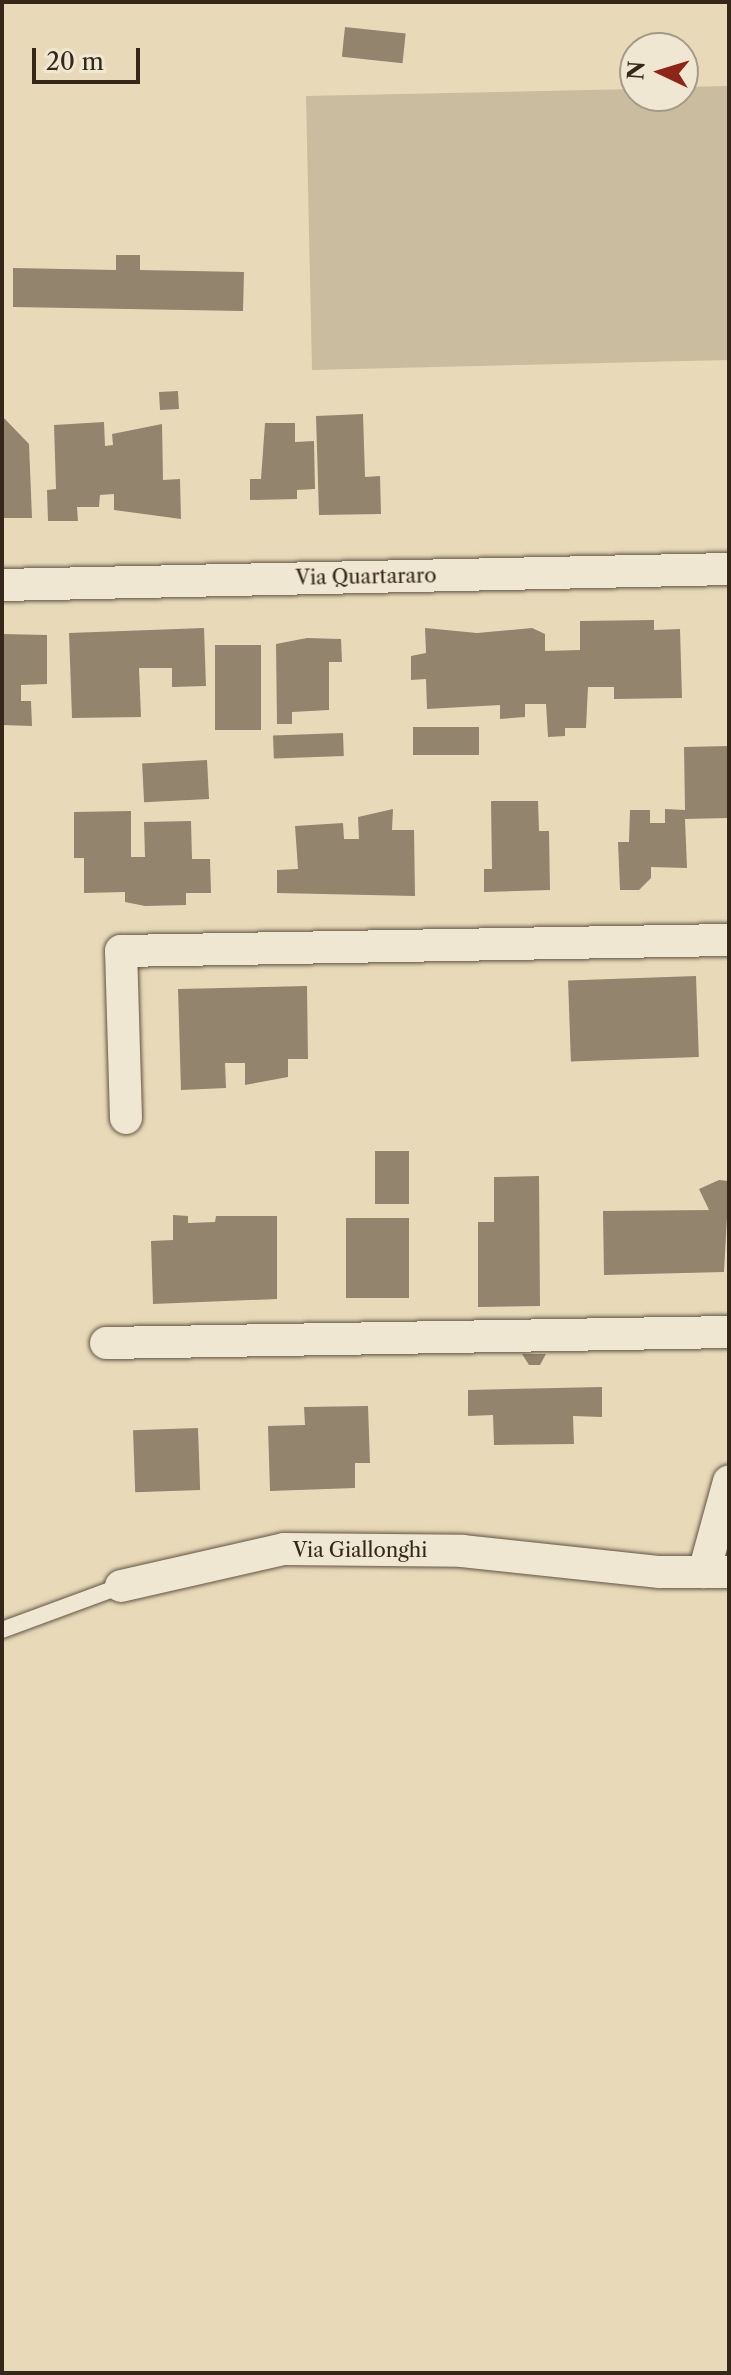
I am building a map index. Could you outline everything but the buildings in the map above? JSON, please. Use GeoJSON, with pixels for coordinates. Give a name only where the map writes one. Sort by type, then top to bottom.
{"type":"FeatureCollection","features":[{"type":"Feature","properties":{"kind":"street","name":"Via Quartararo"},"geometry":{"type":"LineString","coordinates":[[2,585],[729,569]]}},
{"type":"Feature","properties":{"kind":"street"},"geometry":{"type":"LineString","coordinates":[[126,1118],[121,951],[729,940]]}},
{"type":"Feature","properties":{"kind":"street"},"geometry":{"type":"LineString","coordinates":[[106,1343],[729,1332]]}},
{"type":"Feature","properties":{"kind":"street"},"geometry":{"type":"LineString","coordinates":[[716,1572],[729,1481]]}},
{"type":"Feature","properties":{"kind":"street","name":"Via Giallonghi"},"geometry":{"type":"LineString","coordinates":[[121,1586],[284,1549],[462,1551],[716,1572]]}},
{"type":"Feature","properties":{"kind":"lane","name":"Via Giallonghi"},"geometry":{"type":"LineString","coordinates":[[2,1630],[121,1586]]}},
{"type":"Feature","properties":{"kind":"shaded area"},"geometry":{"type":"Polygon","coordinates":[[[729,86],[729,360],[312,370],[306,96],[619,89],[619,112],[699,112],[699,87],[729,86]]]}}]}
